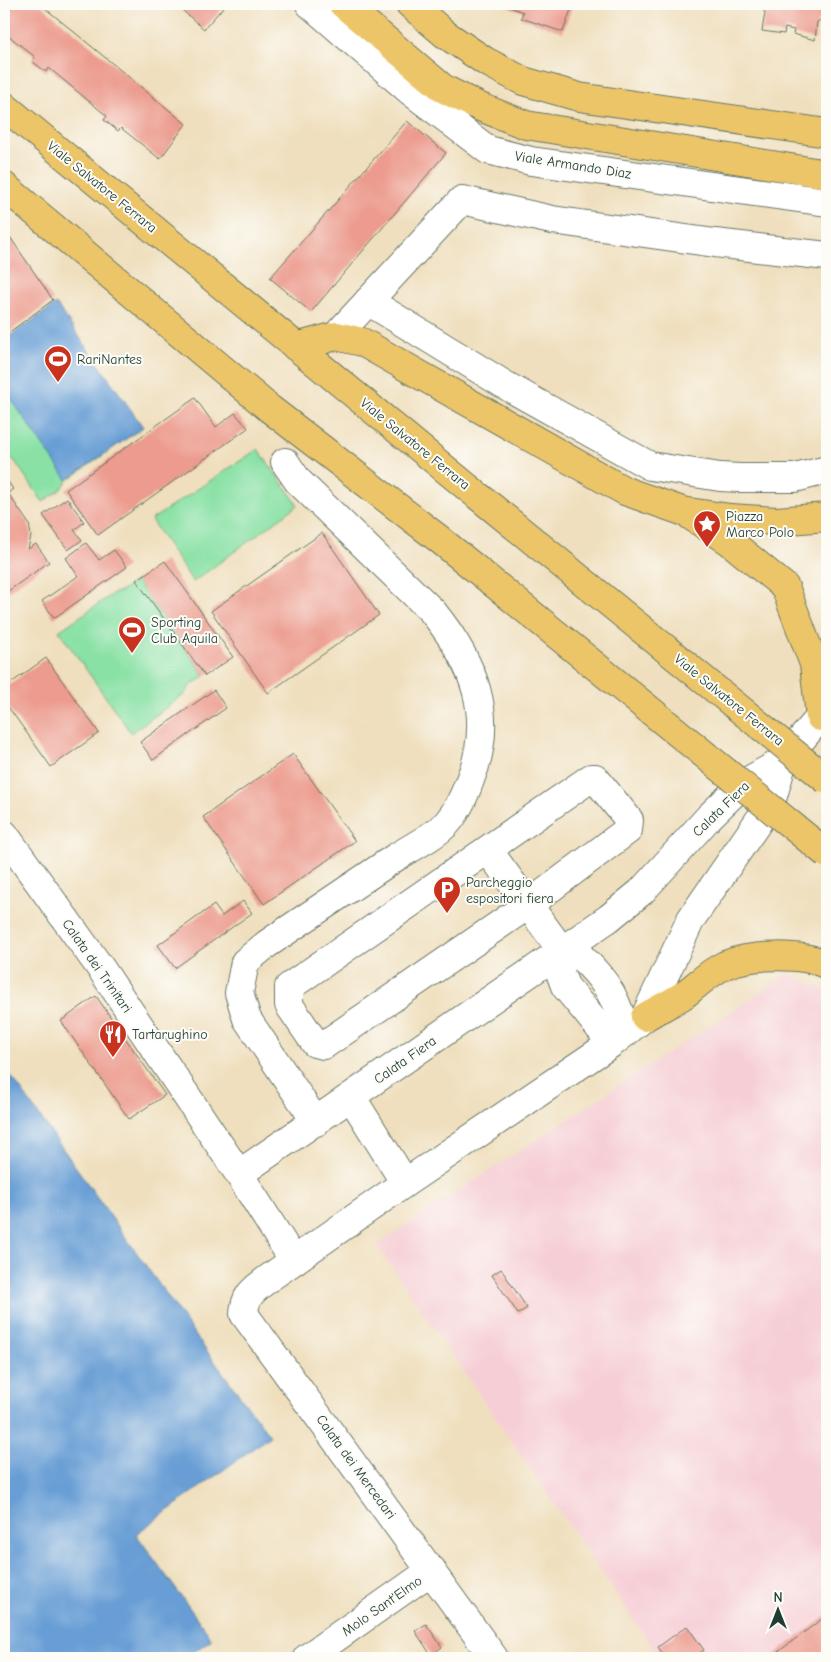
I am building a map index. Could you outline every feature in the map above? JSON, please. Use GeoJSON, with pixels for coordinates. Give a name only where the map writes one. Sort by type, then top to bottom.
{"type":"FeatureCollection","features":[{"type":"Feature","properties":{"kind":"main road"},"geometry":{"type":"LineString","coordinates":[[343,4],[444,89],[480,107],[526,126],[827,174]]}},
{"type":"Feature","properties":{"kind":"main road"},"geometry":{"type":"LineString","coordinates":[[410,4],[445,34],[485,61],[523,81],[579,97],[827,133]]}},
{"type":"Feature","properties":{"kind":"main road","name":"Viale Salvatore Ferrara"},"geometry":{"type":"LineString","coordinates":[[4,106],[827,780]]}},
{"type":"Feature","properties":{"kind":"main road"},"geometry":{"type":"LineString","coordinates":[[4,186],[270,409],[439,539],[827,854]]}},
{"type":"Feature","properties":{"kind":"main road"},"geometry":{"type":"LineString","coordinates":[[296,347],[336,336],[362,342],[625,492],[682,511],[778,522],[827,517]]}},
{"type":"Feature","properties":{"kind":"main road"},"geometry":{"type":"LineString","coordinates":[[682,511],[729,541],[785,587],[814,664],[825,714]]}},
{"type":"Feature","properties":{"kind":"main road"},"geometry":{"type":"LineString","coordinates":[[627,1031],[683,995],[706,976],[726,965],[747,960],[784,956],[827,965]]}},
{"type":"Feature","properties":{"kind":"street","name":"Viale Armando Diaz"},"geometry":{"type":"LineString","coordinates":[[310,4],[409,90],[488,150],[531,161],[827,202]]}},
{"type":"Feature","properties":{"kind":"street"},"geometry":{"type":"LineString","coordinates":[[336,336],[462,200],[552,220],[715,243],[827,256]]}},
{"type":"Feature","properties":{"kind":"street"},"geometry":{"type":"LineString","coordinates":[[368,301],[505,385],[650,466],[720,477],[795,478],[827,470]]}},
{"type":"Feature","properties":{"kind":"street"},"geometry":{"type":"LineString","coordinates":[[285,462],[298,481],[433,612],[450,634],[470,668],[479,698],[482,729],[479,759],[466,791],[446,824],[267,944],[245,962],[238,993],[247,1019],[316,1122]]}},
{"type":"Feature","properties":{"kind":"street"},"geometry":{"type":"LineString","coordinates":[[783,761],[825,714]]}},
{"type":"Feature","properties":{"kind":"street","name":"Calata Fiera"},"geometry":{"type":"LineString","coordinates":[[238,1174],[352,1098],[609,918],[641,892],[709,817],[743,784],[783,761]]}},
{"type":"Feature","properties":{"kind":"street","name":"Calata Fiera"},"geometry":{"type":"LineString","coordinates":[[627,1031],[690,920],[770,803],[783,761]]}},
{"type":"Feature","properties":{"kind":"street"},"geometry":{"type":"LineString","coordinates":[[591,778],[595,778],[629,820],[628,830],[528,905],[324,1045],[315,1043],[290,1004],[289,987],[591,778]]}},
{"type":"Feature","properties":{"kind":"street","name":"Calata dei Trinitari"},"geometry":{"type":"LineString","coordinates":[[4,834],[102,970],[238,1174]]}},
{"type":"Feature","properties":{"kind":"street"},"geometry":{"type":"LineString","coordinates":[[238,1174],[294,1261],[627,1031],[565,986],[562,951],[488,850]]}},
{"type":"Feature","properties":{"kind":"street"},"geometry":{"type":"LineString","coordinates":[[352,1098],[405,1183]]}},
{"type":"Feature","properties":{"kind":"street","name":"Calata dei Mercedari"},"geometry":{"type":"LineString","coordinates":[[294,1261],[252,1291],[245,1301],[244,1314],[432,1570],[494,1658]]}},
{"type":"Feature","properties":{"kind":"street","name":"Molo Sant'Elmo"},"geometry":{"type":"LineString","coordinates":[[308,1658],[432,1570]]}},
{"type":"Feature","properties":{"kind":"shaded area"},"geometry":{"type":"Polygon","coordinates":[[[788,974],[827,991],[827,1658],[660,1658],[377,1245],[788,974]]]}},
{"type":"Feature","properties":{"kind":"green space","name":"RariNantes"},"geometry":{"type":"Polygon","coordinates":[[[56,304],[143,427],[68,480],[60,490],[43,502],[14,460],[4,453],[4,340],[56,304]]]}},
{"type":"Feature","properties":{"kind":"green space"},"geometry":{"type":"Polygon","coordinates":[[[258,449],[298,505],[193,582],[151,520],[258,449]]]}},
{"type":"Feature","properties":{"kind":"green space","name":"Sporting Club Aquila"},"geometry":{"type":"Polygon","coordinates":[[[136,581],[205,676],[190,686],[185,694],[131,733],[59,631],[114,593],[122,591],[136,581]]]}},
{"type":"Feature","properties":{"kind":"water","name":"RariNantes"},"geometry":{"type":"Polygon","coordinates":[[[56,304],[143,427],[67,480],[4,389],[4,340],[56,304]]]}},
{"type":"Feature","properties":{"kind":"water"},"geometry":{"type":"Polygon","coordinates":[[[4,1066],[203,1346],[270,1436],[136,1534],[212,1639],[185,1658],[4,1658],[4,1066]]]}},
{"type":"Feature","properties":{"kind":"building"},"geometry":{"type":"Polygon","coordinates":[[[15,4],[40,4],[186,124],[160,159],[121,128],[118,131],[104,120],[107,116],[49,68],[46,72],[32,61],[35,57],[4,32],[4,16],[15,4]]]}},
{"type":"Feature","properties":{"kind":"building"},"geometry":{"type":"Polygon","coordinates":[[[175,4],[226,4],[204,29],[175,4]]]}},
{"type":"Feature","properties":{"kind":"building"},"geometry":{"type":"Polygon","coordinates":[[[501,4],[573,4],[563,32],[521,18],[523,12],[501,4]]]}},
{"type":"Feature","properties":{"kind":"building"},"geometry":{"type":"Polygon","coordinates":[[[765,4],[827,4],[822,6],[823,18],[817,22],[815,40],[793,34],[794,30],[785,28],[784,34],[762,31],[765,13],[762,8],[765,4]]]}},
{"type":"Feature","properties":{"kind":"building"},"geometry":{"type":"Polygon","coordinates":[[[407,121],[446,153],[311,312],[270,278],[407,121]]]}},
{"type":"Feature","properties":{"kind":"building"},"geometry":{"type":"Polygon","coordinates":[[[10,237],[53,300],[4,336],[4,241],[10,237]]]}},
{"type":"Feature","properties":{"kind":"building"},"geometry":{"type":"Polygon","coordinates":[[[195,398],[216,427],[235,413],[248,428],[98,535],[66,490],[195,398]]]}},
{"type":"Feature","properties":{"kind":"building"},"geometry":{"type":"Polygon","coordinates":[[[4,476],[13,489],[8,493],[29,524],[31,536],[28,549],[36,544],[49,562],[4,594],[4,476]]]}},
{"type":"Feature","properties":{"kind":"building"},"geometry":{"type":"Polygon","coordinates":[[[67,498],[84,522],[74,530],[82,540],[68,550],[43,515],[67,498]]]}},
{"type":"Feature","properties":{"kind":"building"},"geometry":{"type":"Polygon","coordinates":[[[322,533],[379,615],[268,693],[211,611],[322,533]]]}},
{"type":"Feature","properties":{"kind":"building"},"geometry":{"type":"Polygon","coordinates":[[[86,543],[99,560],[114,550],[127,567],[54,618],[42,601],[78,576],[66,558],[86,543]]]}},
{"type":"Feature","properties":{"kind":"building"},"geometry":{"type":"Polygon","coordinates":[[[165,561],[233,657],[205,676],[136,580],[165,561]]]}},
{"type":"Feature","properties":{"kind":"building"},"geometry":{"type":"Polygon","coordinates":[[[46,658],[99,733],[51,767],[4,701],[4,688],[46,658]]]}},
{"type":"Feature","properties":{"kind":"building"},"geometry":{"type":"Polygon","coordinates":[[[214,690],[226,708],[153,760],[140,742],[214,690]]]}},
{"type":"Feature","properties":{"kind":"building"},"geometry":{"type":"Polygon","coordinates":[[[293,754],[355,841],[264,904],[203,817],[293,754]]]}},
{"type":"Feature","properties":{"kind":"building"},"geometry":{"type":"Polygon","coordinates":[[[243,901],[252,913],[175,968],[158,945],[214,905],[222,916],[243,901]]]}},
{"type":"Feature","properties":{"kind":"building","name":"Tartarughino"},"geometry":{"type":"Polygon","coordinates":[[[96,996],[165,1095],[129,1119],[61,1021],[96,996]]]}},
{"type":"Feature","properties":{"kind":"building"},"geometry":{"type":"Polygon","coordinates":[[[501,1269],[527,1308],[518,1314],[492,1275],[501,1269]]]}},
{"type":"Feature","properties":{"kind":"building"},"geometry":{"type":"Polygon","coordinates":[[[827,1615],[827,1658],[770,1658],[827,1615]]]}},
{"type":"Feature","properties":{"kind":"building"},"geometry":{"type":"Polygon","coordinates":[[[426,1624],[442,1647],[431,1655],[415,1631],[426,1624]]]}},
{"type":"Feature","properties":{"kind":"building"},"geometry":{"type":"Polygon","coordinates":[[[687,1626],[704,1650],[693,1658],[666,1658],[658,1647],[687,1626]]]}},
{"type":"Feature","properties":{"kind":"place","name":"RariNantes"},"geometry":{"type":"Point","coordinates":[58,383]}},
{"type":"Feature","properties":{"kind":"place","name":"Piazza Marco Polo"},"geometry":{"type":"Point","coordinates":[707,548]}},
{"type":"Feature","properties":{"kind":"place","name":"Sporting Club Aquila"},"geometry":{"type":"Point","coordinates":[132,654]}},
{"type":"Feature","properties":{"kind":"place","name":"Parcheggio espositori fiera"},"geometry":{"type":"Point","coordinates":[447,914]}},
{"type":"Feature","properties":{"kind":"place","name":"Tartarughino"},"geometry":{"type":"Point","coordinates":[113,1058]}}]}
